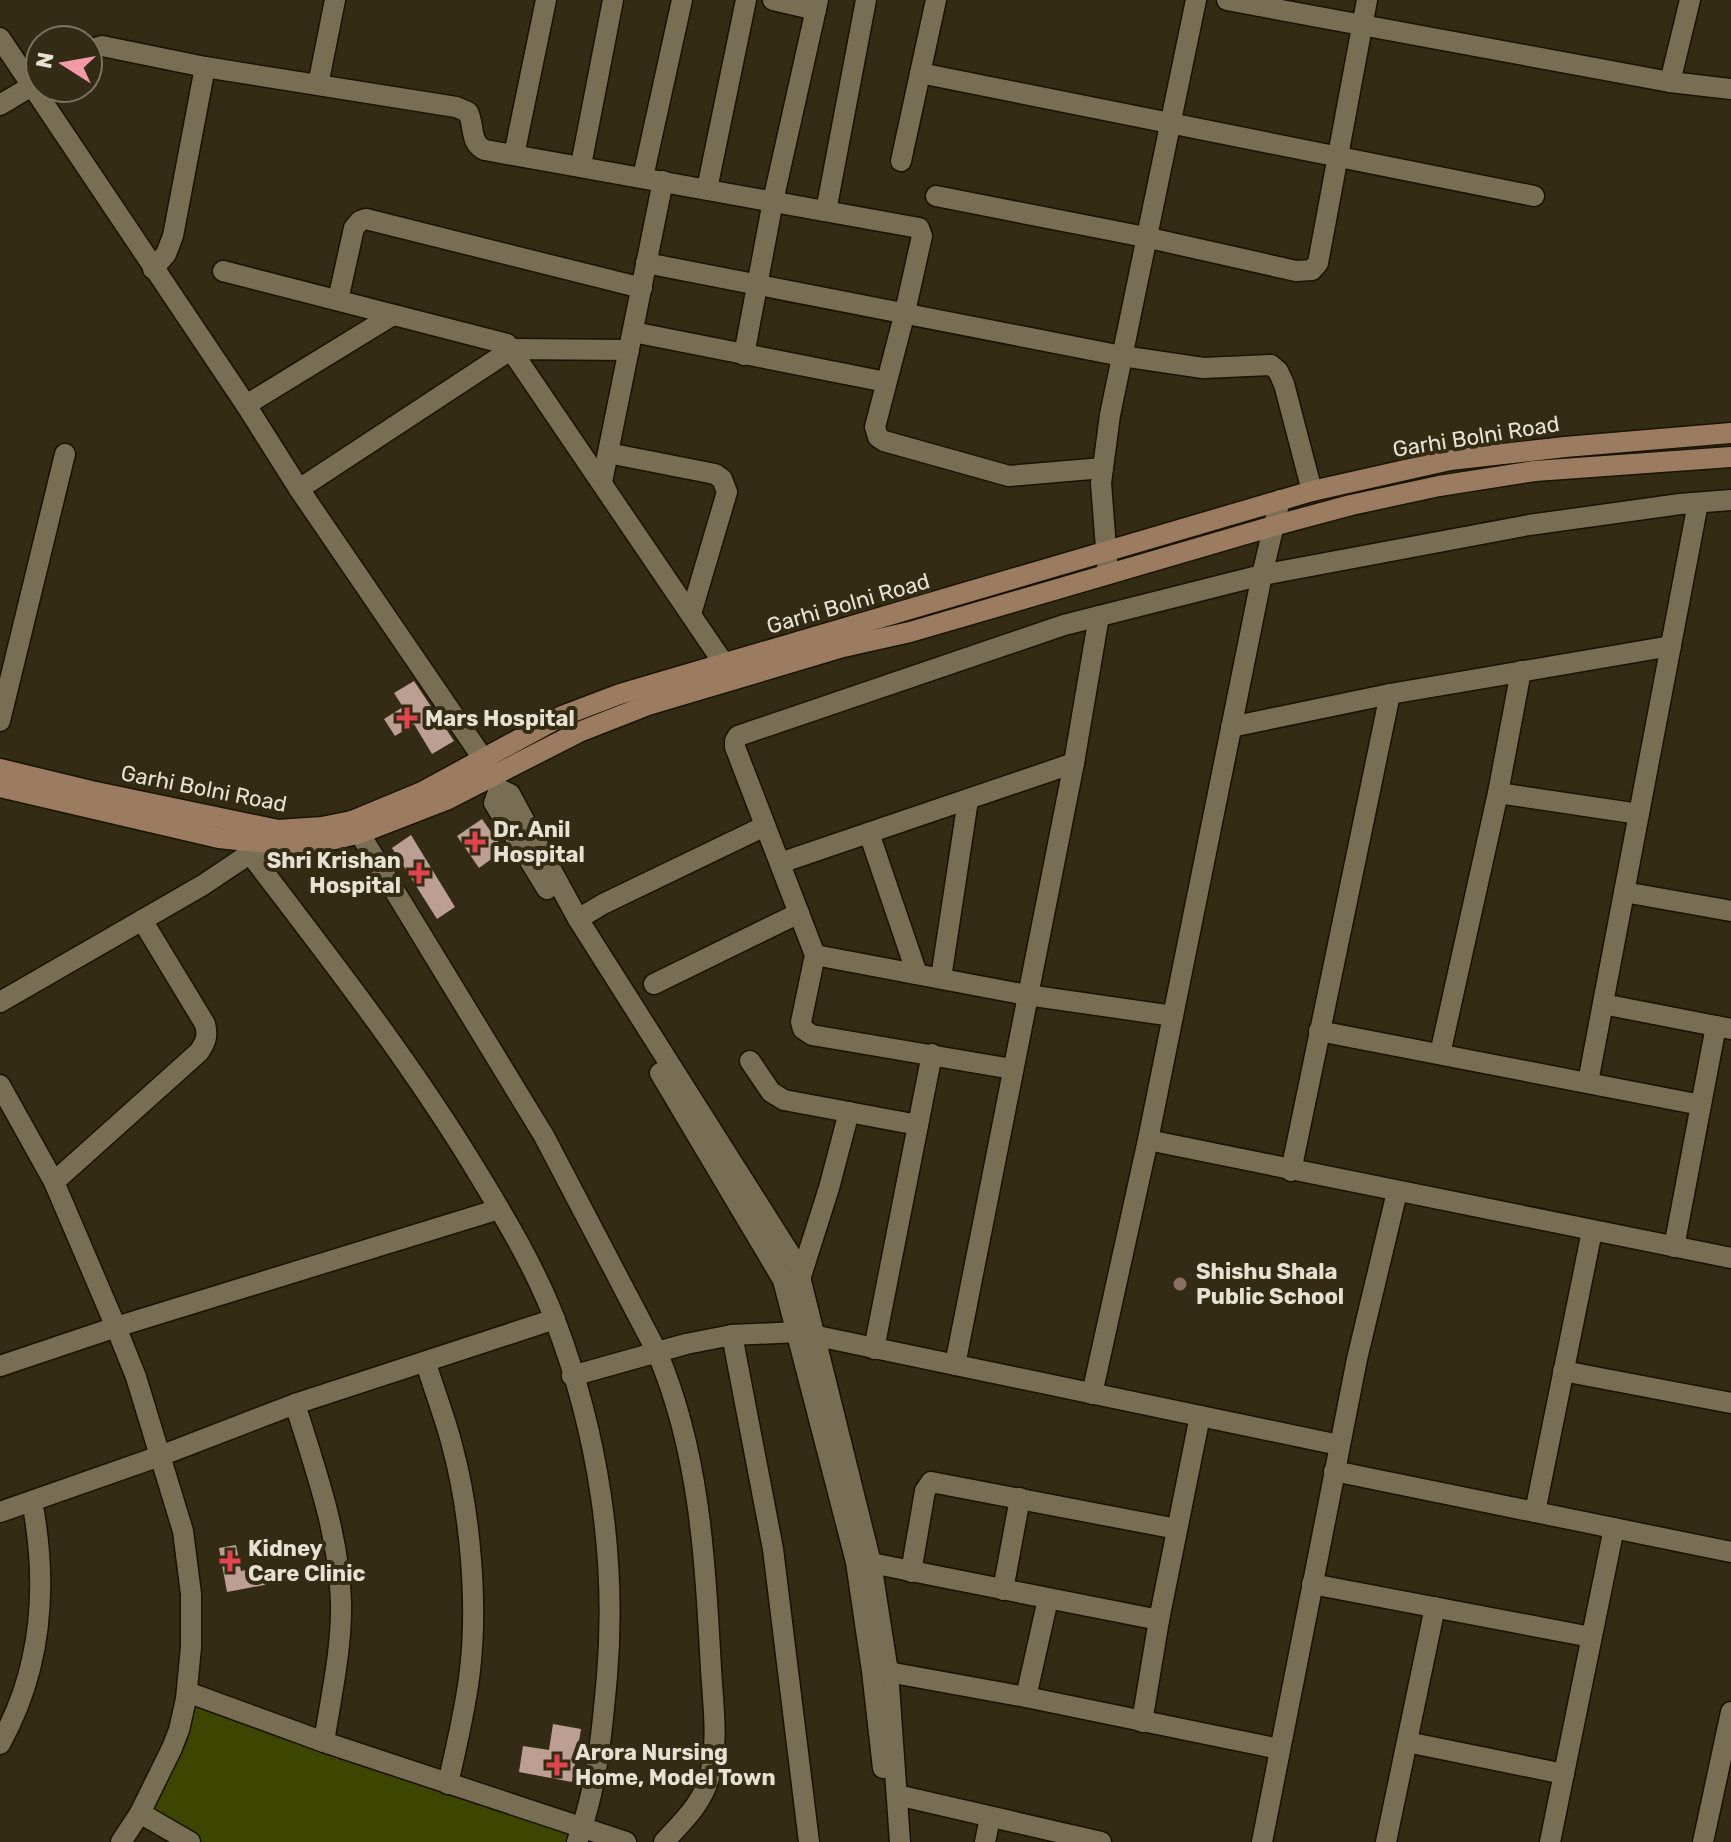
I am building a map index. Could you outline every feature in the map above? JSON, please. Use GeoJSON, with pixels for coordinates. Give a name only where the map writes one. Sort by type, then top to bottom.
{"type":"FeatureCollection","features":[{"type":"Feature","properties":{"kind":"main road","name":"Garhi Bolni Road"},"geometry":{"type":"LineString","coordinates":[[730,671],[1105,551],[1312,491],[1450,460],[1731,433]]}},
{"type":"Feature","properties":{"kind":"main road","name":"Garhi Bolni Road"},"geometry":{"type":"LineString","coordinates":[[0,787],[219,838],[257,850],[307,844],[356,827],[422,792],[492,775],[562,716],[587,706],[1108,574],[1351,505],[1424,489],[1535,471],[1731,457]]}},
{"type":"Feature","properties":{"kind":"main road","name":"Garhi Bolni Road"},"geometry":{"type":"LineString","coordinates":[[0,769],[278,830],[356,827]]}},
{"type":"Feature","properties":{"kind":"street"},"geometry":{"type":"LineString","coordinates":[[318,85],[335,0]]}},
{"type":"Feature","properties":{"kind":"street"},"geometry":{"type":"LineString","coordinates":[[514,155],[546,0]]}},
{"type":"Feature","properties":{"kind":"street"},"geometry":{"type":"LineString","coordinates":[[581,165],[613,0]]}},
{"type":"Feature","properties":{"kind":"street"},"geometry":{"type":"LineString","coordinates":[[602,482],[642,288],[653,179],[682,0]]}},
{"type":"Feature","properties":{"kind":"street"},"geometry":{"type":"LineString","coordinates":[[707,189],[746,0]]}},
{"type":"Feature","properties":{"kind":"street"},"geometry":{"type":"LineString","coordinates":[[744,355],[773,201],[817,5],[773,0]]}},
{"type":"Feature","properties":{"kind":"street"},"geometry":{"type":"LineString","coordinates":[[826,211],[866,0]]}},
{"type":"Feature","properties":{"kind":"street"},"geometry":{"type":"LineString","coordinates":[[901,161],[936,0]]}},
{"type":"Feature","properties":{"kind":"street"},"geometry":{"type":"LineString","coordinates":[[1108,574],[1101,483],[1103,468],[1145,237],[1172,124],[1196,0]]}},
{"type":"Feature","properties":{"kind":"street"},"geometry":{"type":"LineString","coordinates":[[1227,0],[1670,82],[1731,89]]}},
{"type":"Feature","properties":{"kind":"street"},"geometry":{"type":"LineString","coordinates":[[936,196],[1145,237],[1296,271],[1312,270],[1318,263],[1367,0]]}},
{"type":"Feature","properties":{"kind":"street"},"geometry":{"type":"LineString","coordinates":[[1670,82],[1690,0]]}},
{"type":"Feature","properties":{"kind":"street"},"geometry":{"type":"LineString","coordinates":[[0,38],[24,69]]}},
{"type":"Feature","properties":{"kind":"street"},"geometry":{"type":"LineString","coordinates":[[104,46],[205,67],[462,109],[471,118],[473,139],[477,146],[514,155],[916,226],[922,231],[875,427],[878,437],[1009,476],[1103,468]]}},
{"type":"Feature","properties":{"kind":"street"},"geometry":{"type":"LineString","coordinates":[[153,269],[166,254],[173,236],[205,67]]}},
{"type":"Feature","properties":{"kind":"street"},"geometry":{"type":"LineString","coordinates":[[920,73],[1534,196]]}},
{"type":"Feature","properties":{"kind":"street"},"geometry":{"type":"LineString","coordinates":[[0,105],[24,91]]}},
{"type":"Feature","properties":{"kind":"street"},"geometry":{"type":"LineString","coordinates":[[49,104],[153,269],[299,489],[492,775],[510,794],[578,919],[789,1251],[801,1276],[807,1334],[856,1562],[872,1671],[887,1842]]}},
{"type":"Feature","properties":{"kind":"street"},"geometry":{"type":"LineString","coordinates":[[338,300],[354,228],[366,219],[642,288]]}},
{"type":"Feature","properties":{"kind":"street"},"geometry":{"type":"LineString","coordinates":[[646,263],[1122,356],[1203,368],[1271,365],[1284,384],[1312,491]]}},
{"type":"Feature","properties":{"kind":"street"},"geometry":{"type":"LineString","coordinates":[[223,271],[497,341],[512,349],[730,671]]}},
{"type":"Feature","properties":{"kind":"street"},"geometry":{"type":"LineString","coordinates":[[246,405],[393,315]]}},
{"type":"Feature","properties":{"kind":"street"},"geometry":{"type":"LineString","coordinates":[[299,489],[512,349],[631,341],[744,355],[886,382]]}},
{"type":"Feature","properties":{"kind":"street"},"geometry":{"type":"LineString","coordinates":[[608,453],[715,474],[726,485],[727,492],[691,614]]}},
{"type":"Feature","properties":{"kind":"street"},"geometry":{"type":"LineString","coordinates":[[0,721],[65,454]]}},
{"type":"Feature","properties":{"kind":"street"},"geometry":{"type":"LineString","coordinates":[[1092,1394],[1148,1140],[1262,575],[1280,500]]}},
{"type":"Feature","properties":{"kind":"street"},"geometry":{"type":"LineString","coordinates":[[1012,1069],[806,1032],[801,1022],[815,955],[735,747],[735,741],[743,732],[1064,625],[1262,575],[1529,525],[1731,500]]}},
{"type":"Feature","properties":{"kind":"street"},"geometry":{"type":"LineString","coordinates":[[1588,1082],[1698,503]]}},
{"type":"Feature","properties":{"kind":"street"},"geometry":{"type":"LineString","coordinates":[[955,1365],[1074,763],[1099,616]]}},
{"type":"Feature","properties":{"kind":"street"},"geometry":{"type":"LineString","coordinates":[[1231,727],[1390,694],[1671,646]]}},
{"type":"Feature","properties":{"kind":"street"},"geometry":{"type":"LineString","coordinates":[[1440,1054],[1498,793],[1521,671]]}},
{"type":"Feature","properties":{"kind":"street"},"geometry":{"type":"LineString","coordinates":[[1291,1171],[1390,694]]}},
{"type":"Feature","properties":{"kind":"street"},"geometry":{"type":"LineString","coordinates":[[780,863],[1074,763]]}},
{"type":"Feature","properties":{"kind":"street"},"geometry":{"type":"LineString","coordinates":[[492,775],[494,803],[771,1256],[807,1334],[871,1563],[888,1672],[900,1842]]}},
{"type":"Feature","properties":{"kind":"street"},"geometry":{"type":"LineString","coordinates":[[1498,793],[1639,814]]}},
{"type":"Feature","properties":{"kind":"street"},"geometry":{"type":"LineString","coordinates":[[941,978],[968,800]]}},
{"type":"Feature","properties":{"kind":"street"},"geometry":{"type":"LineString","coordinates":[[578,919],[765,826]]}},
{"type":"Feature","properties":{"kind":"street"},"geometry":{"type":"LineString","coordinates":[[356,827],[544,1136],[669,1380],[695,1480],[705,1558],[713,1759],[703,1795],[664,1842]]}},
{"type":"Feature","properties":{"kind":"street"},"geometry":{"type":"LineString","coordinates":[[0,1002],[257,850],[278,830]]}},
{"type":"Feature","properties":{"kind":"street"},"geometry":{"type":"LineString","coordinates":[[869,833],[917,974]]}},
{"type":"Feature","properties":{"kind":"street"},"geometry":{"type":"LineString","coordinates":[[257,850],[417,1076],[499,1209],[555,1319],[601,1493],[607,1533],[611,1631],[597,1771],[580,1834]]}},
{"type":"Feature","properties":{"kind":"street"},"geometry":{"type":"LineString","coordinates":[[1624,892],[1731,911]]}},
{"type":"Feature","properties":{"kind":"street"},"geometry":{"type":"LineString","coordinates":[[654,984],[799,913]]}},
{"type":"Feature","properties":{"kind":"street"},"geometry":{"type":"LineString","coordinates":[[54,1182],[205,1044],[208,1035],[205,1024],[142,920]]}},
{"type":"Feature","properties":{"kind":"street"},"geometry":{"type":"LineString","coordinates":[[815,955],[1027,995],[1173,1016]]}},
{"type":"Feature","properties":{"kind":"street"},"geometry":{"type":"LineString","coordinates":[[1603,1004],[1723,1028],[1701,1105],[1674,1247]]}},
{"type":"Feature","properties":{"kind":"street"},"geometry":{"type":"LineString","coordinates":[[1319,1031],[1701,1105]]}},
{"type":"Feature","properties":{"kind":"street"},"geometry":{"type":"LineString","coordinates":[[874,1349],[932,1054]]}},
{"type":"Feature","properties":{"kind":"street"},"geometry":{"type":"LineString","coordinates":[[750,1061],[777,1097],[918,1125]]}},
{"type":"Feature","properties":{"kind":"street"},"geometry":{"type":"LineString","coordinates":[[0,1085],[54,1182],[136,1377],[183,1531],[187,1554],[191,1634],[187,1692],[179,1730],[140,1813],[121,1842]]}},
{"type":"Feature","properties":{"kind":"street"},"geometry":{"type":"LineString","coordinates":[[801,1276],[849,1112]]}},
{"type":"Feature","properties":{"kind":"street"},"geometry":{"type":"LineString","coordinates":[[1148,1140],[1731,1258]]}},
{"type":"Feature","properties":{"kind":"street"},"geometry":{"type":"LineString","coordinates":[[1262,1842],[1339,1445],[1397,1192]]}},
{"type":"Feature","properties":{"kind":"street"},"geometry":{"type":"LineString","coordinates":[[0,1366],[499,1209]]}},
{"type":"Feature","properties":{"kind":"street"},"geometry":{"type":"LineString","coordinates":[[1535,1512],[1592,1231]]}},
{"type":"Feature","properties":{"kind":"street"},"geometry":{"type":"LineString","coordinates":[[0,1512],[160,1456],[295,1404],[555,1319]]}},
{"type":"Feature","properties":{"kind":"street"},"geometry":{"type":"LineString","coordinates":[[572,1376],[732,1335],[807,1334],[1339,1445]]}},
{"type":"Feature","properties":{"kind":"street"},"geometry":{"type":"LineString","coordinates":[[732,1335],[773,1549],[809,1842]]}},
{"type":"Feature","properties":{"kind":"street"},"geometry":{"type":"LineString","coordinates":[[426,1363],[453,1445],[472,1574],[474,1620],[470,1673],[448,1784]]}},
{"type":"Feature","properties":{"kind":"street"},"geometry":{"type":"LineString","coordinates":[[1563,1371],[1731,1403]]}},
{"type":"Feature","properties":{"kind":"street"},"geometry":{"type":"LineString","coordinates":[[295,1404],[322,1491],[338,1566],[341,1603],[338,1659],[324,1742]]}},
{"type":"Feature","properties":{"kind":"street"},"geometry":{"type":"LineString","coordinates":[[1142,1722],[1200,1416]]}},
{"type":"Feature","properties":{"kind":"street"},"geometry":{"type":"LineString","coordinates":[[1334,1471],[1731,1552]]}},
{"type":"Feature","properties":{"kind":"street"},"geometry":{"type":"LineString","coordinates":[[911,1572],[925,1491],[931,1482],[1177,1529]]}},
{"type":"Feature","properties":{"kind":"street"},"geometry":{"type":"LineString","coordinates":[[1003,1590],[1020,1498]]}},
{"type":"Feature","properties":{"kind":"street"},"geometry":{"type":"LineString","coordinates":[[0,1744],[23,1695],[40,1606],[40,1545],[32,1501]]}},
{"type":"Feature","properties":{"kind":"street"},"geometry":{"type":"LineString","coordinates":[[1550,1842],[1614,1528]]}},
{"type":"Feature","properties":{"kind":"street"},"geometry":{"type":"LineString","coordinates":[[871,1563],[1159,1620]]}},
{"type":"Feature","properties":{"kind":"street"},"geometry":{"type":"LineString","coordinates":[[1312,1584],[1591,1637]]}},
{"type":"Feature","properties":{"kind":"street"},"geometry":{"type":"LineString","coordinates":[[1026,1697],[1048,1599]]}},
{"type":"Feature","properties":{"kind":"street"},"geometry":{"type":"LineString","coordinates":[[1386,1842],[1435,1607]]}},
{"type":"Feature","properties":{"kind":"street"},"geometry":{"type":"LineString","coordinates":[[888,1672],[1279,1749]]}},
{"type":"Feature","properties":{"kind":"street"},"geometry":{"type":"LineString","coordinates":[[187,1692],[580,1834],[626,1842]]}},
{"type":"Feature","properties":{"kind":"street"},"geometry":{"type":"LineString","coordinates":[[1703,1842],[1727,1751],[1731,1712]]}},
{"type":"Feature","properties":{"kind":"street"},"geometry":{"type":"LineString","coordinates":[[1407,1742],[1564,1774]]}},
{"type":"Feature","properties":{"kind":"street"},"geometry":{"type":"LineString","coordinates":[[897,1795],[1101,1842]]}},
{"type":"Feature","properties":{"kind":"street"},"geometry":{"type":"LineString","coordinates":[[140,1813],[190,1842]]}},
{"type":"Feature","properties":{"kind":"street"},"geometry":{"type":"LineString","coordinates":[[985,1842],[990,1818]]}},
{"type":"Feature","properties":{"kind":"green space"},"geometry":{"type":"Polygon","coordinates":[[[184,1704],[453,1792],[572,1826],[566,1842],[190,1842],[140,1813],[184,1704]]]}},
{"type":"Feature","properties":{"kind":"building"},"geometry":{"type":"Polygon","coordinates":[[[414,681],[454,741],[432,754],[414,724],[395,736],[384,719],[403,707],[394,693],[414,681]]]}},
{"type":"Feature","properties":{"kind":"building"},"geometry":{"type":"Polygon","coordinates":[[[482,819],[504,850],[479,868],[457,836],[482,819]]]}},
{"type":"Feature","properties":{"kind":"building"},"geometry":{"type":"Polygon","coordinates":[[[411,835],[455,907],[437,919],[392,848],[411,835]]]}},
{"type":"Feature","properties":{"kind":"building"},"geometry":{"type":"Polygon","coordinates":[[[236,1545],[241,1571],[267,1566],[270,1584],[227,1592],[219,1548],[236,1545]]]}},
{"type":"Feature","properties":{"kind":"building"},"geometry":{"type":"Polygon","coordinates":[[[553,1724],[581,1729],[572,1782],[519,1772],[523,1746],[549,1750],[553,1724]]]}},
{"type":"Feature","properties":{"kind":"place","name":"Mars Hospital"},"geometry":{"type":"Point","coordinates":[407,718]}},
{"type":"Feature","properties":{"kind":"place","name":"Dr. Anil Hospital"},"geometry":{"type":"Point","coordinates":[475,842]}},
{"type":"Feature","properties":{"kind":"place","name":"Shri Krishan Hospital"},"geometry":{"type":"Point","coordinates":[419,873]}},
{"type":"Feature","properties":{"kind":"place","name":"Shishu Shala Public School"},"geometry":{"type":"Point","coordinates":[1180,1284]}},
{"type":"Feature","properties":{"kind":"place","name":"Kidney Care Clinic"},"geometry":{"type":"Point","coordinates":[230,1561]}},
{"type":"Feature","properties":{"kind":"place","name":"Arora Nursing Home, Model Town"},"geometry":{"type":"Point","coordinates":[557,1765]}}]}
